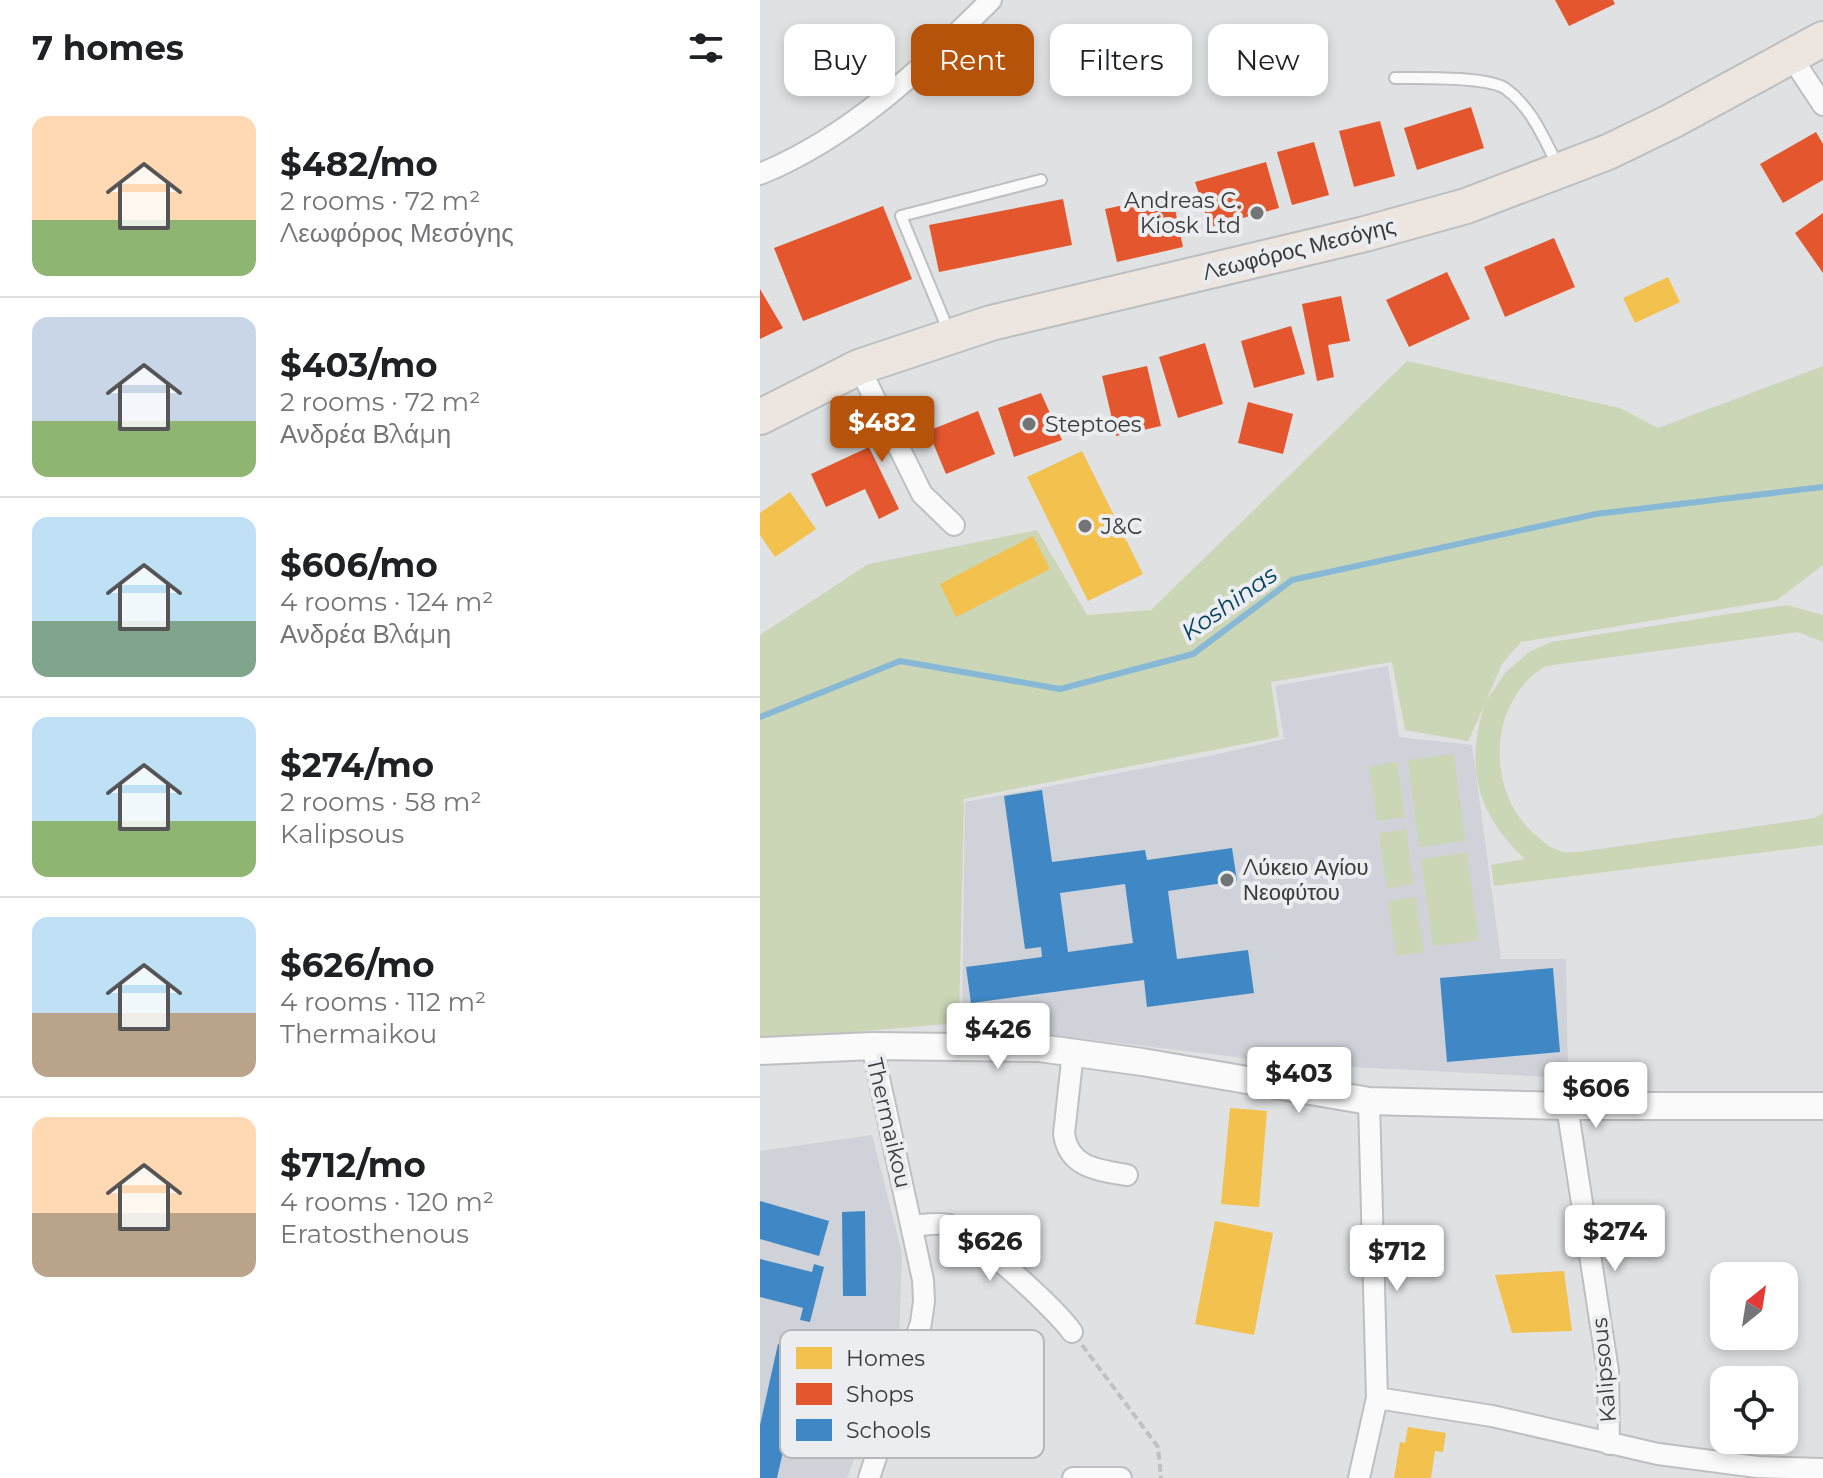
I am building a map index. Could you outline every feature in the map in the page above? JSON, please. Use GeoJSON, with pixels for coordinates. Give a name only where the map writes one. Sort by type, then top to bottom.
{"type":"FeatureCollection","features":[{"type":"Feature","properties":{"kind":"main road","name":"Λεωφόρος Μεσόγης"},"geometry":{"type":"LineString","coordinates":[[760,417],[859,367],[991,323],[1365,234],[1466,206],[1561,172],[1672,121],[1823,39]]}},
{"type":"Feature","properties":{"kind":"street"},"geometry":{"type":"LineString","coordinates":[[760,174],[796,159],[880,101],[991,0]]}},
{"type":"Feature","properties":{"kind":"street"},"geometry":{"type":"LineString","coordinates":[[1790,55],[1823,105]]}},
{"type":"Feature","properties":{"kind":"street"},"geometry":{"type":"LineString","coordinates":[[859,367],[922,494],[954,525]]}},
{"type":"Feature","properties":{"kind":"street"},"geometry":{"type":"LineString","coordinates":[[760,1051],[872,1046],[997,1046],[1073,1052],[1369,1101],[1567,1106],[1823,1106]]}},
{"type":"Feature","properties":{"kind":"street","name":"Thermaikou"},"geometry":{"type":"LineString","coordinates":[[872,1046],[923,1280],[924,1301],[919,1330]]}},
{"type":"Feature","properties":{"kind":"street"},"geometry":{"type":"LineString","coordinates":[[1073,1052],[1064,1134],[1066,1145],[1071,1155],[1092,1169],[1127,1175]]}},
{"type":"Feature","properties":{"kind":"street"},"geometry":{"type":"LineString","coordinates":[[1359,1478],[1377,1398],[1369,1101]]}},
{"type":"Feature","properties":{"kind":"street","name":"Kalipsous"},"geometry":{"type":"LineString","coordinates":[[1567,1106],[1608,1371],[1609,1444]]}},
{"type":"Feature","properties":{"kind":"street"},"geometry":{"type":"LineString","coordinates":[[912,1226],[940,1224],[960,1231],[1051,1306],[1072,1332]]}},
{"type":"Feature","properties":{"kind":"street"},"geometry":{"type":"LineString","coordinates":[[1377,1398],[1492,1416],[1658,1454],[1757,1467],[1823,1469]]}},
{"type":"Feature","properties":{"kind":"street","name":"Thermaikou"},"geometry":{"type":"LineString","coordinates":[[869,1478],[876,1458]]}},
{"type":"Feature","properties":{"kind":"street"},"geometry":{"type":"LineString","coordinates":[[1073,1478],[1121,1478]]}},
{"type":"Feature","properties":{"kind":"lane"},"geometry":{"type":"LineString","coordinates":[[1395,78],[1450,78],[1503,86],[1522,103],[1535,121],[1561,172]]}},
{"type":"Feature","properties":{"kind":"lane"},"geometry":{"type":"LineString","coordinates":[[951,337],[901,216],[1041,180]]}},
{"type":"Feature","properties":{"kind":"path"},"geometry":{"type":"LineString","coordinates":[[1072,1332],[1158,1447],[1161,1478]]}},
{"type":"Feature","properties":{"kind":"shaded area","name":"Λύκειο Αγίου Νεοφύτου"},"geometry":{"type":"Polygon","coordinates":[[[1388,666],[1399,737],[1472,745],[1501,959],[1566,959],[1568,1078],[1293,1064],[962,1024],[965,802],[1284,739],[1275,686],[1388,666]]]}},
{"type":"Feature","properties":{"kind":"shaded area"},"geometry":{"type":"Polygon","coordinates":[[[872,1135],[902,1253],[899,1330],[780,1330],[780,1458],[855,1458],[847,1478],[760,1478],[760,1151],[872,1135]]]}},
{"type":"Feature","properties":{"kind":"green space"},"geometry":{"type":"Polygon","coordinates":[[[1407,361],[1620,408],[1658,428],[1823,366],[1823,565],[1777,600],[1521,642],[1502,664],[1486,701],[1506,672],[1529,652],[1551,642],[1787,605],[1823,615],[1823,642],[1798,632],[1546,666],[1527,681],[1513,700],[1504,721],[1500,745],[1506,792],[1517,814],[1532,832],[1559,851],[1593,850],[1814,818],[1823,813],[1823,845],[1494,886],[1491,865],[1525,859],[1496,825],[1479,788],[1476,748],[1485,704],[1468,741],[1405,730],[1392,662],[1271,682],[1279,737],[964,799],[959,1023],[760,1040],[760,635],[868,564],[1037,530],[1087,615],[1151,610],[1407,361]]]}},
{"type":"Feature","properties":{"kind":"green space"},"geometry":{"type":"Polygon","coordinates":[[[1454,754],[1465,841],[1419,847],[1408,760],[1454,754]]]}},
{"type":"Feature","properties":{"kind":"green space"},"geometry":{"type":"Polygon","coordinates":[[[1397,762],[1405,817],[1377,821],[1369,766],[1397,762]]]}},
{"type":"Feature","properties":{"kind":"green space"},"geometry":{"type":"Polygon","coordinates":[[[1406,829],[1414,884],[1387,888],[1379,833],[1406,829]]]}},
{"type":"Feature","properties":{"kind":"green space"},"geometry":{"type":"Polygon","coordinates":[[[1467,852],[1479,940],[1433,946],[1421,859],[1467,852]]]}},
{"type":"Feature","properties":{"kind":"green space"},"geometry":{"type":"Polygon","coordinates":[[[1416,897],[1424,952],[1396,956],[1388,901],[1416,897]]]}},
{"type":"Feature","properties":{"kind":"building: Homes"},"geometry":{"type":"Polygon","coordinates":[[[1668,277],[1680,302],[1635,323],[1623,298],[1668,277]]]}},
{"type":"Feature","properties":{"kind":"building: Homes","name":"J&C"},"geometry":{"type":"Polygon","coordinates":[[[1082,451],[1143,574],[1088,601],[1027,477],[1082,451]]]}},
{"type":"Feature","properties":{"kind":"building: Homes"},"geometry":{"type":"Polygon","coordinates":[[[790,492],[816,529],[775,557],[760,535],[760,513],[790,492]]]}},
{"type":"Feature","properties":{"kind":"building: Homes"},"geometry":{"type":"Polygon","coordinates":[[[1033,536],[1050,569],[956,617],[940,584],[1033,536]]]}},
{"type":"Feature","properties":{"kind":"building: Homes"},"geometry":{"type":"Polygon","coordinates":[[[1230,1108],[1267,1111],[1259,1207],[1221,1204],[1230,1108]]]}},
{"type":"Feature","properties":{"kind":"building: Homes"},"geometry":{"type":"Polygon","coordinates":[[[1215,1221],[1273,1233],[1254,1335],[1195,1324],[1215,1221]]]}},
{"type":"Feature","properties":{"kind":"building: Homes"},"geometry":{"type":"Polygon","coordinates":[[[1564,1271],[1572,1331],[1512,1333],[1495,1275],[1564,1271]]]}},
{"type":"Feature","properties":{"kind":"building: Homes"},"geometry":{"type":"Polygon","coordinates":[[[1408,1427],[1446,1433],[1443,1452],[1435,1451],[1431,1478],[1394,1478],[1400,1442],[1405,1443],[1408,1427]]]}},
{"type":"Feature","properties":{"kind":"building: Shops"},"geometry":{"type":"Polygon","coordinates":[[[1555,0],[1613,0],[1615,4],[1569,26],[1555,0]]]}},
{"type":"Feature","properties":{"kind":"building: Shops"},"geometry":{"type":"Polygon","coordinates":[[[1471,107],[1484,148],[1417,170],[1404,128],[1471,107]]]}},
{"type":"Feature","properties":{"kind":"building: Shops"},"geometry":{"type":"Polygon","coordinates":[[[1380,121],[1395,176],[1354,187],[1339,131],[1380,121]]]}},
{"type":"Feature","properties":{"kind":"building: Shops"},"geometry":{"type":"Polygon","coordinates":[[[1816,132],[1823,144],[1823,180],[1783,203],[1760,164],[1816,132]]]}},
{"type":"Feature","properties":{"kind":"building: Shops"},"geometry":{"type":"Polygon","coordinates":[[[1314,142],[1329,195],[1292,205],[1277,152],[1314,142]]]}},
{"type":"Feature","properties":{"kind":"building: Shops"},"geometry":{"type":"Polygon","coordinates":[[[1266,162],[1279,208],[1210,227],[1195,182],[1266,162]]]}},
{"type":"Feature","properties":{"kind":"building: Shops"},"geometry":{"type":"Polygon","coordinates":[[[1172,195],[1183,247],[1117,262],[1105,209],[1172,195]]]}},
{"type":"Feature","properties":{"kind":"building: Shops"},"geometry":{"type":"Polygon","coordinates":[[[1063,199],[1072,245],[939,272],[929,225],[1063,199]]]}},
{"type":"Feature","properties":{"kind":"building: Shops"},"geometry":{"type":"Polygon","coordinates":[[[883,206],[912,279],[803,321],[774,248],[883,206]]]}},
{"type":"Feature","properties":{"kind":"building: Shops"},"geometry":{"type":"Polygon","coordinates":[[[1823,213],[1823,273],[1795,233],[1823,213]]]}},
{"type":"Feature","properties":{"kind":"building: Shops"},"geometry":{"type":"Polygon","coordinates":[[[1554,238],[1575,287],[1505,317],[1484,267],[1554,238]]]}},
{"type":"Feature","properties":{"kind":"building: Shops"},"geometry":{"type":"Polygon","coordinates":[[[1447,272],[1470,319],[1409,347],[1386,300],[1447,272]]]}},
{"type":"Feature","properties":{"kind":"building: Shops"},"geometry":{"type":"Polygon","coordinates":[[[760,289],[783,328],[760,339],[760,289]]]}},
{"type":"Feature","properties":{"kind":"building: Shops"},"geometry":{"type":"Polygon","coordinates":[[[1341,296],[1350,341],[1328,345],[1334,377],[1317,381],[1302,304],[1341,296]]]}},
{"type":"Feature","properties":{"kind":"building: Shops"},"geometry":{"type":"Polygon","coordinates":[[[1291,326],[1305,374],[1254,388],[1241,341],[1291,326]]]}},
{"type":"Feature","properties":{"kind":"building: Shops"},"geometry":{"type":"Polygon","coordinates":[[[1205,343],[1223,404],[1178,418],[1159,357],[1205,343]]]}},
{"type":"Feature","properties":{"kind":"building: Shops"},"geometry":{"type":"Polygon","coordinates":[[[1147,366],[1161,426],[1116,436],[1102,376],[1147,366]]]}},
{"type":"Feature","properties":{"kind":"building: Shops","name":"Steptoes"},"geometry":{"type":"Polygon","coordinates":[[[1041,393],[1062,440],[1014,457],[998,408],[1041,393]]]}},
{"type":"Feature","properties":{"kind":"building: Shops"},"geometry":{"type":"Polygon","coordinates":[[[1248,402],[1293,414],[1283,454],[1238,443],[1248,402]]]}},
{"type":"Feature","properties":{"kind":"building: Shops"},"geometry":{"type":"Polygon","coordinates":[[[978,411],[995,454],[946,474],[928,431],[978,411]]]}},
{"type":"Feature","properties":{"kind":"building: Shops"},"geometry":{"type":"Polygon","coordinates":[[[869,447],[899,509],[879,519],[865,489],[826,507],[811,474],[869,447]]]}},
{"type":"Feature","properties":{"kind":"building: Schools"},"geometry":{"type":"Polygon","coordinates":[[[1042,790],[1052,862],[1145,850],[1147,860],[1232,848],[1237,881],[1168,891],[1177,959],[1248,950],[1254,993],[1147,1007],[1144,980],[971,1003],[966,967],[1042,957],[1041,947],[1025,949],[1004,796],[1042,790]],[[1125,884],[1060,893],[1068,952],[1133,943],[1125,884]]]}},
{"type":"Feature","properties":{"kind":"building: Schools"},"geometry":{"type":"Polygon","coordinates":[[[1553,968],[1560,1052],[1447,1062],[1440,978],[1553,968]]]}},
{"type":"Feature","properties":{"kind":"building: Schools"},"geometry":{"type":"Polygon","coordinates":[[[760,1201],[829,1221],[819,1256],[760,1239],[760,1201]]]}},
{"type":"Feature","properties":{"kind":"building: Schools"},"geometry":{"type":"Polygon","coordinates":[[[865,1211],[866,1296],[843,1296],[842,1212],[865,1211]]]}},
{"type":"Feature","properties":{"kind":"building: Schools"},"geometry":{"type":"Polygon","coordinates":[[[760,1259],[812,1272],[814,1264],[824,1267],[810,1322],[800,1320],[803,1308],[760,1297],[760,1259]]]}},
{"type":"Feature","properties":{"kind":"building: Schools"},"geometry":{"type":"Polygon","coordinates":[[[778,1344],[782,1458],[777,1478],[760,1478],[760,1425],[778,1344]]]}},
{"type":"Feature","properties":{"kind":"waterway","name":"Koshinas"},"geometry":{"type":"LineString","coordinates":[[760,717],[900,661],[1060,689],[1193,654],[1292,580],[1596,514],[1823,487]]}},
{"type":"Feature","properties":{"kind":"place","name":"Andreas C. Kiosk Ltd"},"geometry":{"type":"Point","coordinates":[1257,213]}},
{"type":"Feature","properties":{"kind":"place","name":"Steptoes"},"geometry":{"type":"Point","coordinates":[1029,424]}},
{"type":"Feature","properties":{"kind":"place","name":"J&C"},"geometry":{"type":"Point","coordinates":[1085,526]}},
{"type":"Feature","properties":{"kind":"place","name":"Λύκειο Αγίου Νεοφύτου"},"geometry":{"type":"Point","coordinates":[1227,880]}}]}
